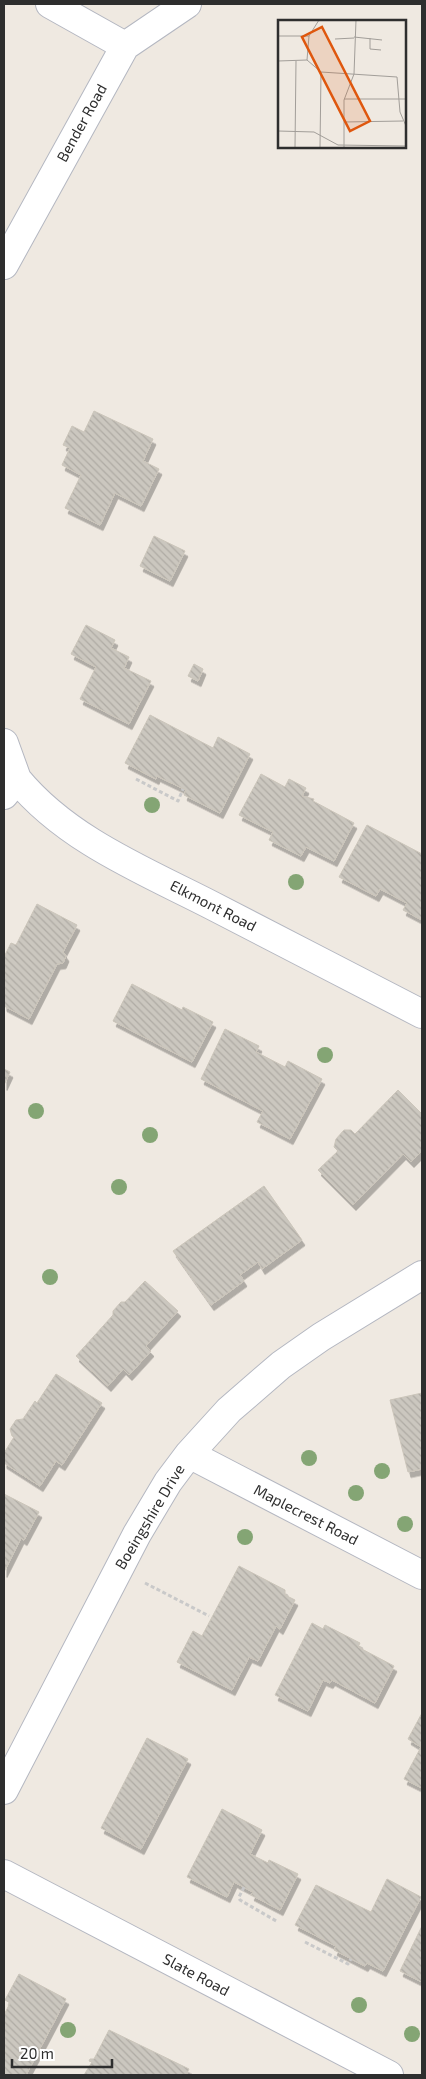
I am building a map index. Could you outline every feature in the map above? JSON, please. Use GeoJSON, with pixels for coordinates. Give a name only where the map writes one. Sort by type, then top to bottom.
{"type":"FeatureCollection","features":[{"type":"Feature","properties":{"kind":"street"},"geometry":{"type":"LineString","coordinates":[[50,4],[125,46]]}},
{"type":"Feature","properties":{"kind":"street","name":"Bender Road"},"geometry":{"type":"LineString","coordinates":[[4,265],[125,46],[187,4]]}},
{"type":"Feature","properties":{"kind":"street"},"geometry":{"type":"LineString","coordinates":[[4,743],[11,787]]}},
{"type":"Feature","properties":{"kind":"street","name":"Elkmont Road"},"geometry":{"type":"LineString","coordinates":[[11,787],[31,796],[48,811],[100,847],[422,1014]]}},
{"type":"Feature","properties":{"kind":"street","name":"Boeingshire Drive"},"geometry":{"type":"LineString","coordinates":[[4,1790],[119,1569],[168,1482],[189,1454],[229,1410],[282,1365],[320,1336],[422,1275]]}},
{"type":"Feature","properties":{"kind":"street","name":"Maplecrest Road"},"geometry":{"type":"LineString","coordinates":[[189,1454],[422,1575]]}},
{"type":"Feature","properties":{"kind":"street","name":"Slate Road"},"geometry":{"type":"LineString","coordinates":[[4,1874],[389,2075]]}},
{"type":"Feature","properties":{"kind":"path"},"geometry":{"type":"LineString","coordinates":[[136,779],[178,801],[184,789]]}},
{"type":"Feature","properties":{"kind":"path"},"geometry":{"type":"LineString","coordinates":[[119,1569],[209,1616]]}},
{"type":"Feature","properties":{"kind":"path"},"geometry":{"type":"LineString","coordinates":[[244,1887],[239,1897],[240,1900],[278,1922]]}},
{"type":"Feature","properties":{"kind":"path"},"geometry":{"type":"LineString","coordinates":[[305,1942],[348,1964],[351,1959]]}},
{"type":"Feature","properties":{"kind":"building"},"geometry":{"type":"Polygon","coordinates":[[[94,411],[153,439],[143,461],[159,469],[141,506],[115,493],[100,525],[65,508],[81,475],[62,465],[70,448],[63,445],[72,426],[84,432],[94,411]]]}},
{"type":"Feature","properties":{"kind":"building"},"geometry":{"type":"Polygon","coordinates":[[[154,536],[185,551],[170,581],[140,566],[154,536]]]}},
{"type":"Feature","properties":{"kind":"building"},"geometry":{"type":"Polygon","coordinates":[[[86,625],[115,640],[111,648],[129,657],[124,668],[151,681],[129,724],[80,699],[96,667],[71,654],[86,625]]]}},
{"type":"Feature","properties":{"kind":"building"},"geometry":{"type":"Polygon","coordinates":[[[194,664],[203,669],[198,681],[188,676],[194,664]]]}},
{"type":"Feature","properties":{"kind":"building"},"geometry":{"type":"Polygon","coordinates":[[[150,715],[213,748],[218,737],[250,754],[220,813],[184,795],[186,790],[157,776],[156,779],[125,763],[150,715]]]}},
{"type":"Feature","properties":{"kind":"building"},"geometry":{"type":"Polygon","coordinates":[[[261,774],[285,787],[289,779],[306,788],[302,796],[314,799],[313,801],[354,823],[334,861],[306,847],[301,856],[269,840],[273,832],[239,815],[261,774]]]}},
{"type":"Feature","properties":{"kind":"building"},"geometry":{"type":"Polygon","coordinates":[[[367,825],[422,854],[422,920],[403,910],[407,903],[380,889],[376,896],[339,877],[367,825]]]}},
{"type":"Feature","properties":{"kind":"building"},"geometry":{"type":"Polygon","coordinates":[[[37,904],[77,925],[63,952],[66,956],[63,963],[57,964],[29,1019],[4,1006],[4,957],[11,943],[16,945],[37,904]]]}},
{"type":"Feature","properties":{"kind":"building"},"geometry":{"type":"Polygon","coordinates":[[[132,984],[182,1010],[183,1007],[213,1022],[192,1062],[113,1021],[132,984]]]}},
{"type":"Feature","properties":{"kind":"building"},"geometry":{"type":"Polygon","coordinates":[[[225,1029],[259,1046],[256,1052],[285,1067],[288,1061],[322,1079],[290,1139],[257,1122],[263,1111],[201,1079],[225,1029]]]}},
{"type":"Feature","properties":{"kind":"building"},"geometry":{"type":"Polygon","coordinates":[[[4,1069],[10,1072],[4,1085],[4,1069]]]}},
{"type":"Feature","properties":{"kind":"building"},"geometry":{"type":"Polygon","coordinates":[[[398,1090],[422,1114],[422,1151],[411,1162],[403,1154],[353,1205],[318,1170],[338,1151],[334,1147],[336,1139],[344,1130],[351,1130],[355,1134],[398,1090]]]}},
{"type":"Feature","properties":{"kind":"building"},"geometry":{"type":"Polygon","coordinates":[[[264,1186],[302,1240],[262,1269],[258,1262],[240,1275],[244,1281],[211,1305],[173,1251],[264,1186]]]}},
{"type":"Feature","properties":{"kind":"building"},"geometry":{"type":"Polygon","coordinates":[[[145,1281],[178,1311],[146,1346],[151,1351],[129,1375],[123,1369],[108,1386],[76,1356],[113,1315],[113,1311],[121,1302],[125,1302],[145,1281]]]}},
{"type":"Feature","properties":{"kind":"building"},"geometry":{"type":"Polygon","coordinates":[[[56,1374],[102,1403],[62,1465],[56,1461],[40,1486],[4,1463],[4,1453],[14,1437],[10,1429],[16,1420],[23,1419],[35,1401],[37,1403],[56,1374]]]}},
{"type":"Feature","properties":{"kind":"building"},"geometry":{"type":"Polygon","coordinates":[[[422,1393],[422,1469],[408,1472],[390,1400],[422,1393]]]}},
{"type":"Feature","properties":{"kind":"building"},"geometry":{"type":"Polygon","coordinates":[[[4,1494],[39,1512],[24,1540],[21,1538],[4,1572],[4,1494]]]}},
{"type":"Feature","properties":{"kind":"building"},"geometry":{"type":"Polygon","coordinates":[[[239,1566],[285,1590],[285,1595],[295,1600],[280,1629],[276,1626],[258,1661],[249,1657],[232,1690],[177,1662],[193,1631],[202,1636],[239,1566]]]}},
{"type":"Feature","properties":{"kind":"building"},"geometry":{"type":"Polygon","coordinates":[[[312,1623],[323,1629],[325,1625],[360,1643],[358,1647],[394,1666],[375,1703],[332,1680],[330,1683],[323,1680],[308,1711],[275,1695],[312,1623]]]}},
{"type":"Feature","properties":{"kind":"building"},"geometry":{"type":"Polygon","coordinates":[[[422,1713],[422,1788],[404,1779],[421,1747],[408,1739],[422,1713]]]}},
{"type":"Feature","properties":{"kind":"building"},"geometry":{"type":"Polygon","coordinates":[[[147,1738],[188,1759],[141,1849],[101,1828],[147,1738]]]}},
{"type":"Feature","properties":{"kind":"building"},"geometry":{"type":"Polygon","coordinates":[[[222,1809],[262,1830],[250,1854],[268,1863],[269,1860],[298,1874],[280,1910],[251,1895],[253,1892],[234,1882],[227,1897],[187,1877],[222,1809]]]}},
{"type":"Feature","properties":{"kind":"building"},"geometry":{"type":"Polygon","coordinates":[[[387,1879],[421,1897],[383,1971],[367,1963],[365,1966],[334,1950],[336,1946],[295,1925],[316,1885],[371,1912],[387,1879]]]}},
{"type":"Feature","properties":{"kind":"building"},"geometry":{"type":"Polygon","coordinates":[[[422,1926],[422,1982],[400,1971],[422,1926]]]}},
{"type":"Feature","properties":{"kind":"building"},"geometry":{"type":"Polygon","coordinates":[[[19,1974],[66,1999],[26,2075],[4,2075],[4,2015],[10,2003],[5,2000],[19,1974]]]}},
{"type":"Feature","properties":{"kind":"building"},"geometry":{"type":"Polygon","coordinates":[[[109,2030],[189,2069],[186,2075],[84,2075],[92,2062],[89,2061],[90,2059],[94,2059],[109,2030]]]}}]}
